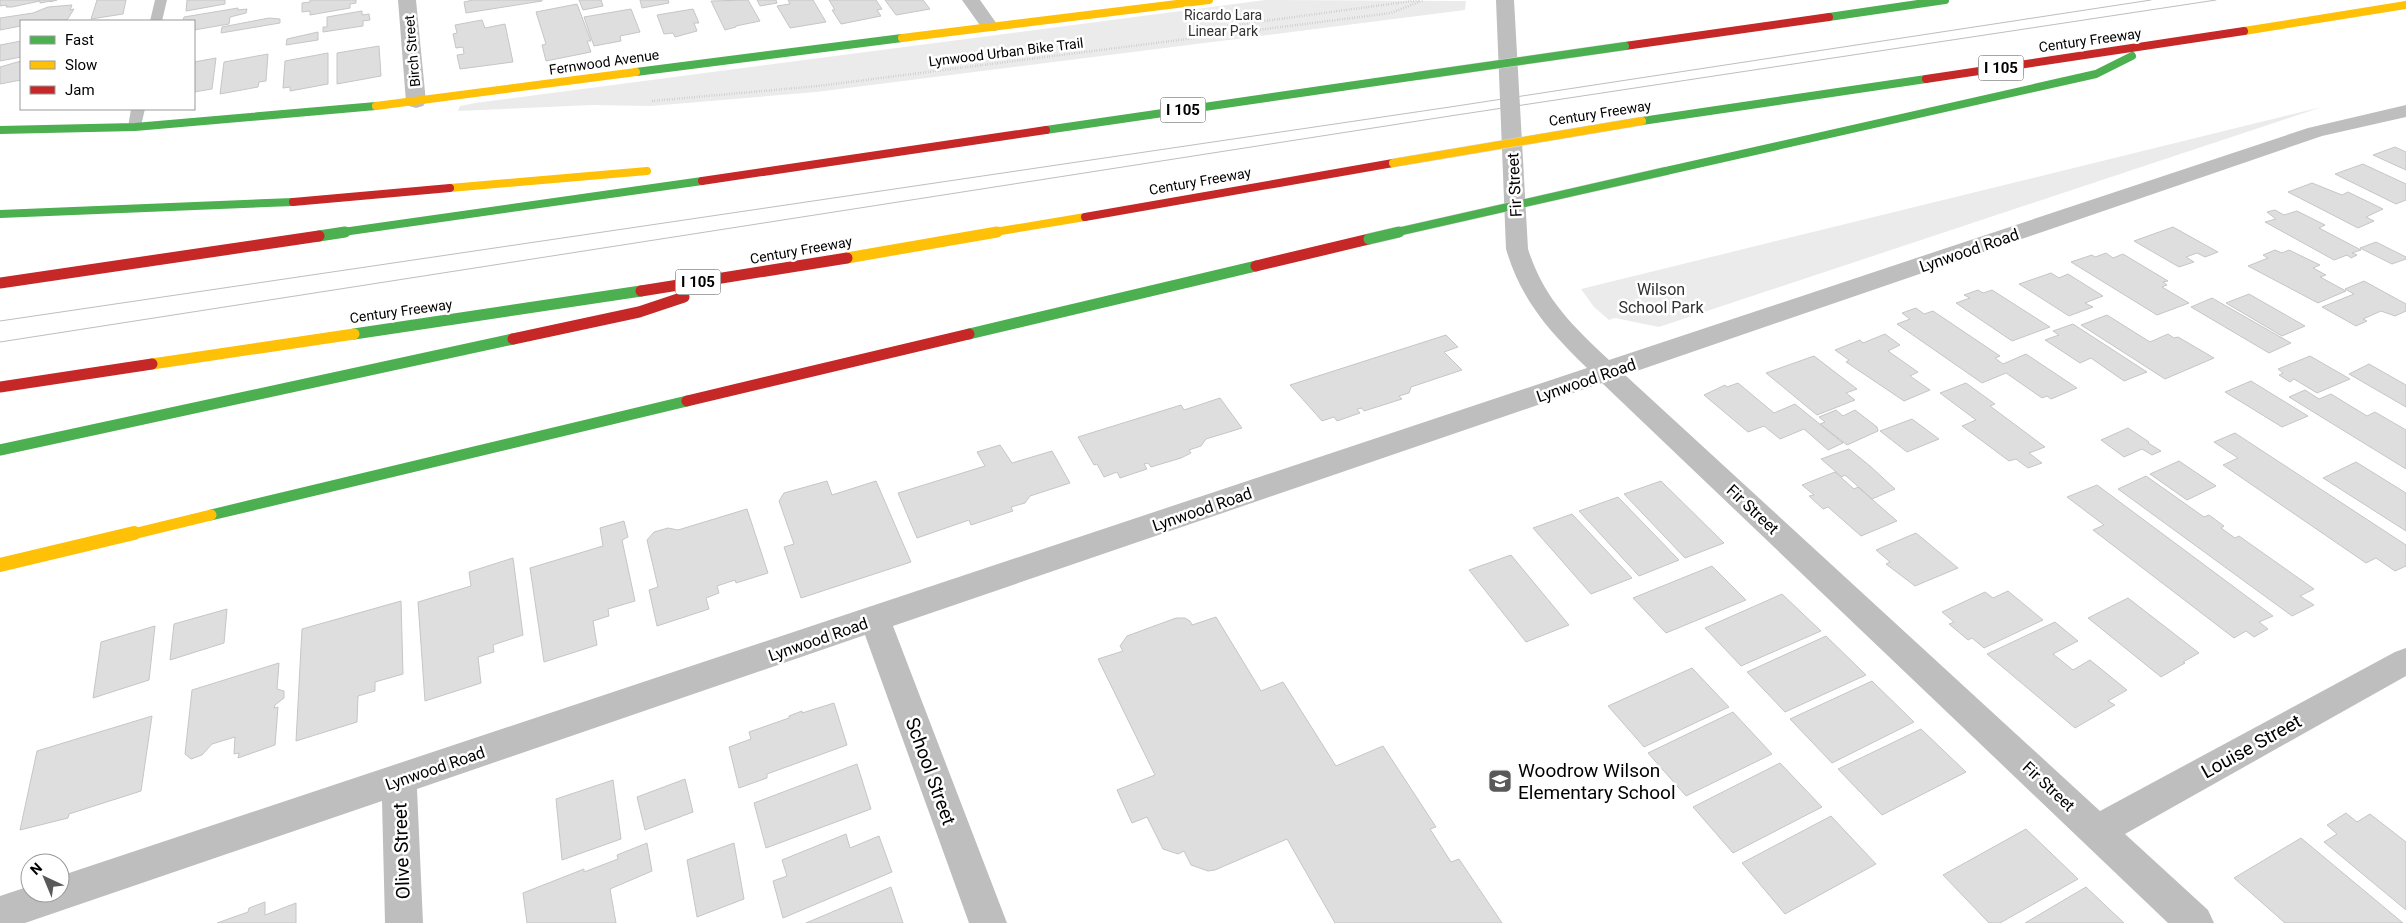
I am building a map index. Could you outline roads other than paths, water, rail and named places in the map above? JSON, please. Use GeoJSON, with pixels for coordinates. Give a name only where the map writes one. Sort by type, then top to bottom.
{"type":"FeatureCollection","features":[{"type":"Feature","properties":{"kind":"main road","name":"Fernwood Avenue"},"geometry":{"type":"LineString","coordinates":[[0,130],[135,127],[416,102],[1210,0]]}},
{"type":"Feature","properties":{"kind":"main road","name":"I 105"},"geometry":{"type":"LineString","coordinates":[[0,282],[1946,0]]}},
{"type":"Feature","properties":{"kind":"main road","name":"Century Freeway"},"geometry":{"type":"LineString","coordinates":[[0,387],[748,275],[1642,121],[2156,45],[2406,5]]}},
{"type":"Feature","properties":{"kind":"main road"},"geometry":{"type":"LineString","coordinates":[[0,565],[1369,239],[2096,74],[2156,45]]}},
{"type":"Feature","properties":{"kind":"main road"},"geometry":{"type":"LineString","coordinates":[[752,162],[949,144]]}},
{"type":"Feature","properties":{"kind":"main road"},"geometry":{"type":"LineString","coordinates":[[0,214],[261,205],[654,170]]}},
{"type":"Feature","properties":{"kind":"main road"},"geometry":{"type":"LineString","coordinates":[[0,450],[639,312],[748,275]]}},
{"type":"Feature","properties":{"kind":"street","name":"Birch Street"},"geometry":{"type":"LineString","coordinates":[[407,0],[416,102]]}},
{"type":"Feature","properties":{"kind":"street"},"geometry":{"type":"LineString","coordinates":[[971,0],[990,27]]}},
{"type":"Feature","properties":{"kind":"street","name":"Fir Street"},"geometry":{"type":"LineString","coordinates":[[1505,0],[1517,249],[1523,273],[1537,299],[1551,317],[1607,373],[2196,923]]}},
{"type":"Feature","properties":{"kind":"street","name":"Lynwood Road"},"geometry":{"type":"LineString","coordinates":[[0,914],[1607,373],[2315,132],[2351,122],[2406,111]]}},
{"type":"Feature","properties":{"kind":"street","name":"School Street"},"geometry":{"type":"LineString","coordinates":[[875,619],[988,923]]}},
{"type":"Feature","properties":{"kind":"street","name":"Louise Street"},"geometry":{"type":"LineString","coordinates":[[2097,831],[2406,661]]}},
{"type":"Feature","properties":{"kind":"street","name":"Olive Street"},"geometry":{"type":"LineString","coordinates":[[399,780],[404,923]]}},
{"type":"Feature","properties":{"kind":"lane"},"geometry":{"type":"LineString","coordinates":[[156,20],[161,0]]}},
{"type":"Feature","properties":{"kind":"lane"},"geometry":{"type":"LineString","coordinates":[[135,127],[138,110]]}},
{"type":"Feature","properties":{"kind":"tram line"},"geometry":{"type":"LineString","coordinates":[[0,321],[1450,107],[2151,0]]}},
{"type":"Feature","properties":{"kind":"tram line"},"geometry":{"type":"LineString","coordinates":[[0,342],[1450,116],[2216,0]]}},
{"type":"Feature","properties":{"kind":"place","name":"Woodrow Wilson Elementary School"},"geometry":{"type":"Point","coordinates":[1500,781]}},
{"type":"Feature","properties":{"kind":"park label","name":"Ricardo Lara Linear Park"},"geometry":{"type":"Point","coordinates":[1223,24]}},
{"type":"Feature","properties":{"kind":"park label","name":"Wilson School Park"},"geometry":{"type":"Point","coordinates":[1661,298]}}]}
